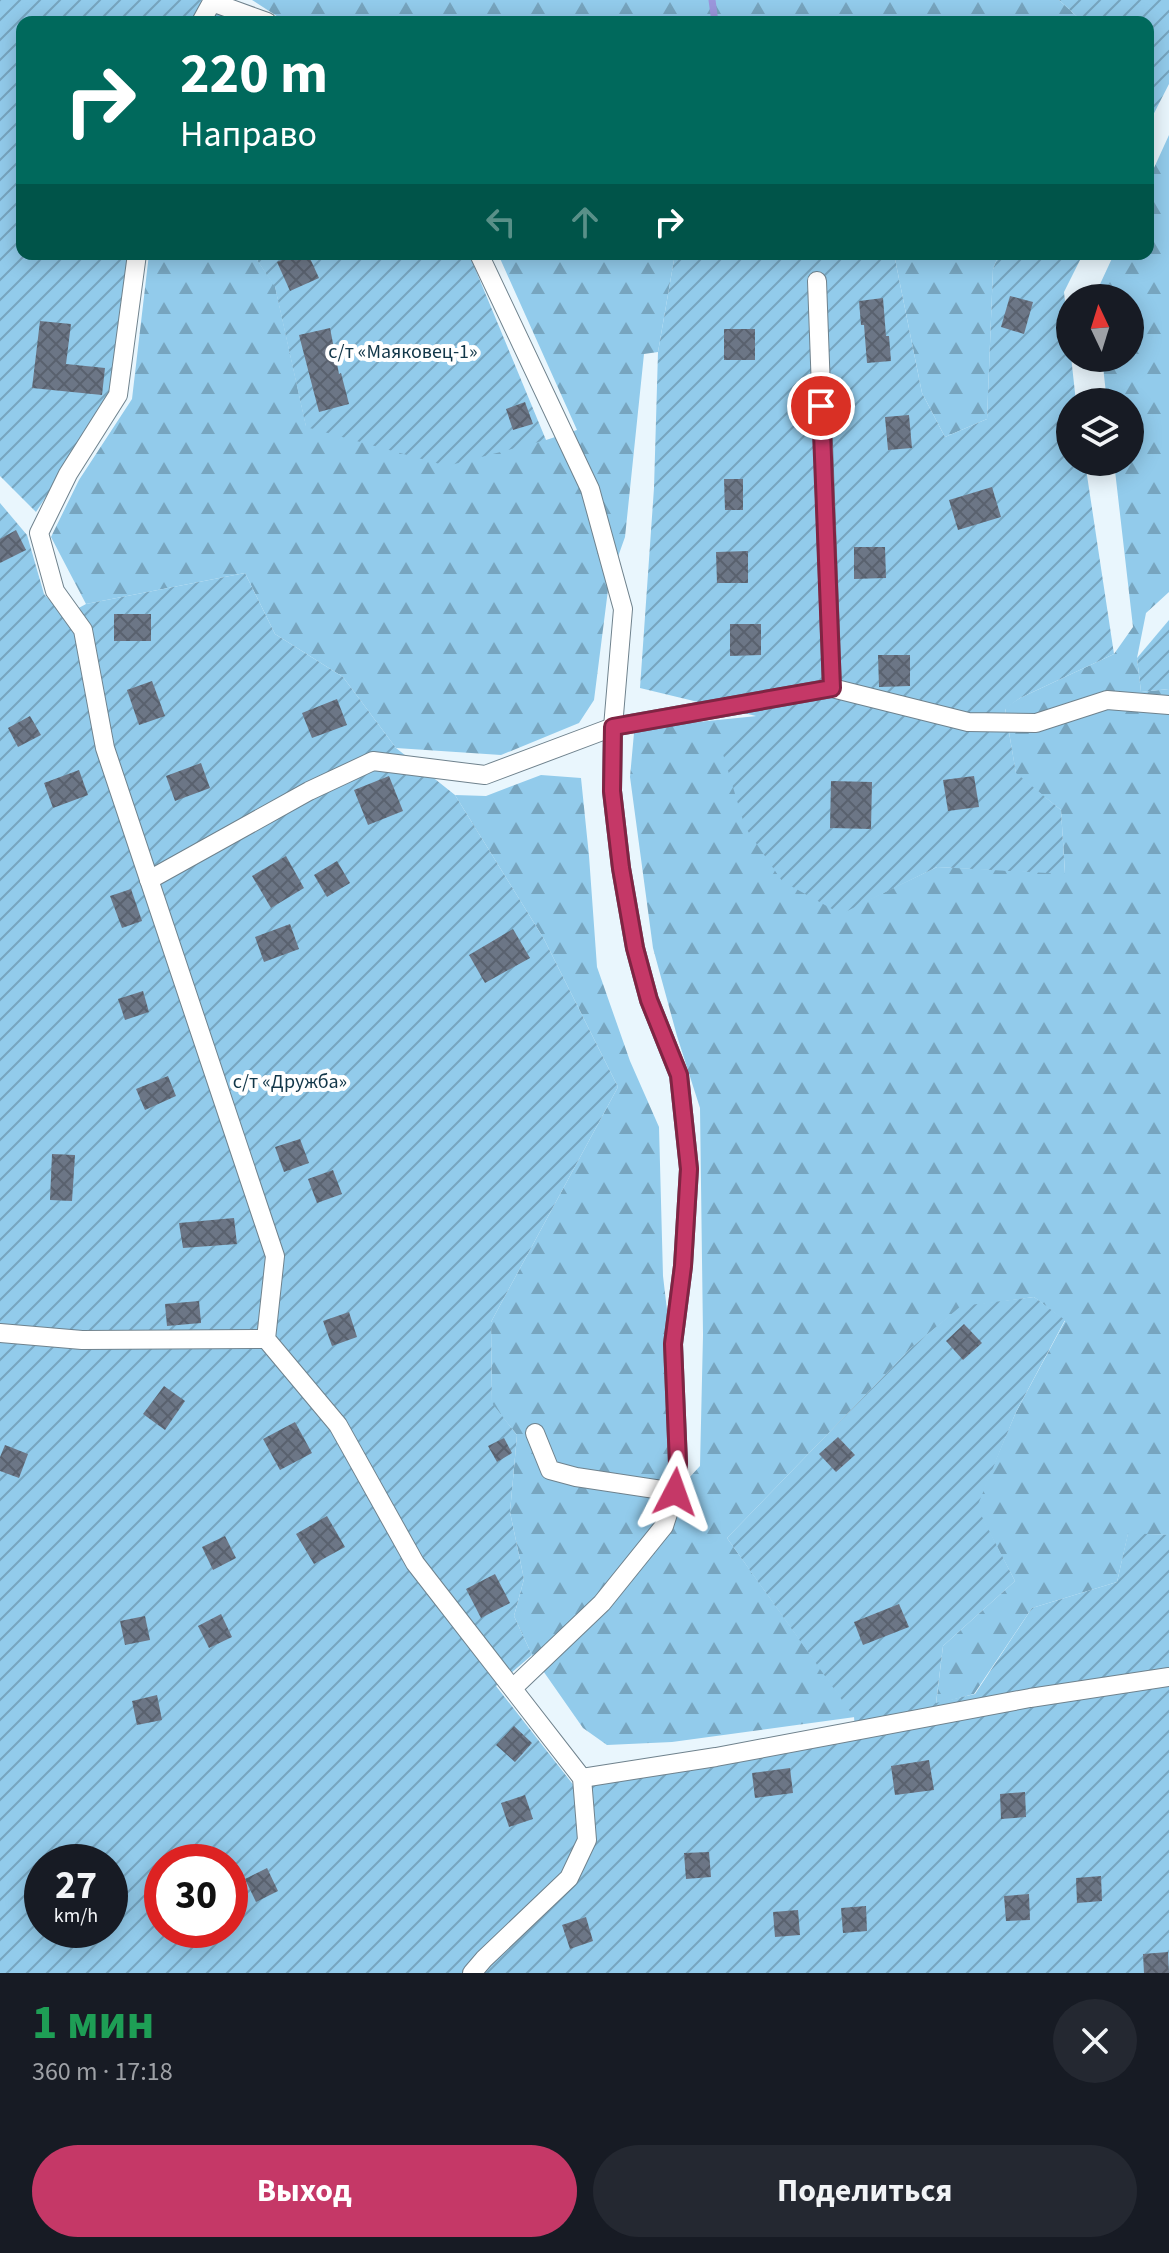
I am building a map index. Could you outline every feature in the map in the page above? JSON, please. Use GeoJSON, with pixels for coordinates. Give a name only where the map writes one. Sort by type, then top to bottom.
{"type":"FeatureCollection","features":[{"type":"Feature","properties":{"kind":"street"},"geometry":{"type":"LineString","coordinates":[[204,16],[212,2],[250,16]]}},
{"type":"Feature","properties":{"kind":"street"},"geometry":{"type":"LineString","coordinates":[[136,260],[118,395],[68,474],[39,533],[55,591],[83,630],[105,748],[275,1256],[266,1339],[338,1425],[415,1563],[582,1778],[587,1840],[569,1878],[472,1973]]}},
{"type":"Feature","properties":{"kind":"street"},"geometry":{"type":"LineString","coordinates":[[482,260],[590,489],[623,609],[613,727],[612,791],[621,868],[635,948],[649,1000],[679,1075],[689,1169],[683,1266],[673,1344],[678,1463],[675,1492],[664,1526],[602,1603],[513,1688]]}},
{"type":"Feature","properties":{"kind":"street"},"geometry":{"type":"LineString","coordinates":[[817,281],[832,688]]}},
{"type":"Feature","properties":{"kind":"street"},"geometry":{"type":"LineString","coordinates":[[149,880],[309,791],[373,761],[485,775],[613,727],[832,688],[968,722],[1036,723],[1107,700],[1169,705]]}},
{"type":"Feature","properties":{"kind":"street"},"geometry":{"type":"LineString","coordinates":[[0,1333],[82,1340],[266,1339]]}},
{"type":"Feature","properties":{"kind":"street"},"geometry":{"type":"LineString","coordinates":[[535,1433],[550,1470],[675,1492]]}},
{"type":"Feature","properties":{"kind":"street"},"geometry":{"type":"LineString","coordinates":[[582,1778],[716,1757],[1030,1698],[1169,1677]]}},
{"type":"Feature","properties":{"kind":"green space"},"geometry":{"type":"Polygon","coordinates":[[[0,0],[202,0],[200,5],[226,16],[16,16],[16,260],[128,260],[111,398],[36,512],[0,476],[0,0]]]}},
{"type":"Feature","properties":{"kind":"green space"},"geometry":{"type":"Polygon","coordinates":[[[252,0],[1059,0],[1076,16],[277,16],[252,0]]]}},
{"type":"Feature","properties":{"kind":"green space"},"geometry":{"type":"Polygon","coordinates":[[[1059,0],[1169,0],[1169,84],[1154,113],[1154,16],[1076,16],[1059,0]]]}},
{"type":"Feature","properties":{"kind":"green space"},"geometry":{"type":"Polygon","coordinates":[[[1169,135],[1169,592],[1146,613],[1137,658],[1141,692],[1169,689],[1169,1535],[1128,1534],[1117,1582],[1032,1608],[974,1694],[936,1704],[943,1646],[1015,1581],[976,1507],[1016,1412],[1065,1321],[1034,1297],[961,1307],[911,1348],[727,1538],[855,1717],[672,1742],[607,1745],[583,1728],[532,1655],[514,1616],[524,1579],[510,1512],[517,1435],[492,1404],[491,1322],[618,1087],[544,939],[455,795],[486,796],[541,775],[581,778],[597,967],[630,1061],[659,1127],[663,1276],[687,1480],[700,1466],[703,1335],[700,1108],[653,948],[630,777],[634,733],[649,727],[757,716],[841,913],[937,867],[1065,873],[1061,810],[1016,774],[1005,708],[1114,654],[1133,627],[1116,476],[1144,476],[1144,388],[1105,388],[1104,372],[1144,372],[1144,284],[1100,284],[1111,260],[1154,260],[1154,168],[1169,135]]]}},
{"type":"Feature","properties":{"kind":"green space"},"geometry":{"type":"Polygon","coordinates":[[[148,260],[257,260],[275,286],[306,426],[546,440],[577,430],[501,260],[674,260],[658,352],[644,354],[625,537],[609,582],[594,700],[579,723],[501,755],[396,748],[343,677],[275,634],[245,573],[86,604],[51,537],[79,480],[132,399],[148,260]]]}},
{"type":"Feature","properties":{"kind":"green space","name":"с/т «Маяковец-1»"},"geometry":{"type":"Polygon","coordinates":[[[257,260],[471,260],[546,440],[447,466],[306,427],[275,287],[257,260]]]}},
{"type":"Feature","properties":{"kind":"green space"},"geometry":{"type":"Polygon","coordinates":[[[674,260],[895,260],[922,393],[945,437],[987,419],[993,269],[997,260],[1080,260],[1068,284],[1056,284],[1056,372],[1073,372],[1074,388],[1056,388],[1056,476],[1087,476],[1114,654],[1020,698],[1005,709],[1016,773],[1061,810],[1065,874],[937,867],[841,914],[782,881],[745,827],[723,754],[756,716],[640,688],[654,488],[658,352],[674,260]]]}},
{"type":"Feature","properties":{"kind":"green space"},"geometry":{"type":"Polygon","coordinates":[[[895,260],[997,260],[993,269],[987,419],[945,437],[922,393],[895,260]]]}},
{"type":"Feature","properties":{"kind":"green space","name":"с/т «Дружба»"},"geometry":{"type":"Polygon","coordinates":[[[0,503],[27,535],[44,594],[64,616],[86,604],[245,573],[275,634],[343,677],[396,748],[455,795],[544,939],[618,1087],[491,1322],[492,1403],[517,1435],[510,1512],[524,1579],[514,1616],[532,1655],[496,1686],[575,1787],[856,1740],[854,1717],[727,1538],[911,1348],[961,1306],[1034,1297],[1065,1320],[1016,1412],[977,1507],[1015,1581],[943,1646],[936,1703],[975,1694],[1032,1608],[1117,1582],[1128,1533],[1169,1535],[1169,1973],[0,1973],[0,503]]]}},
{"type":"Feature","properties":{"kind":"green space"},"geometry":{"type":"Polygon","coordinates":[[[1169,620],[1169,689],[1141,692],[1137,658],[1169,620]]]}},
{"type":"Feature","properties":{"kind":"building"},"geometry":{"type":"Polygon","coordinates":[[[311,260],[319,278],[290,291],[277,262],[311,260]]]}},
{"type":"Feature","properties":{"kind":"building"},"geometry":{"type":"Polygon","coordinates":[[[1010,296],[1033,302],[1024,334],[1001,327],[1010,296]]]}},
{"type":"Feature","properties":{"kind":"building"},"geometry":{"type":"Polygon","coordinates":[[[883,298],[891,361],[867,363],[859,301],[883,298]]]}},
{"type":"Feature","properties":{"kind":"building"},"geometry":{"type":"Polygon","coordinates":[[[40,321],[71,324],[66,364],[105,368],[102,395],[32,388],[40,321]]]}},
{"type":"Feature","properties":{"kind":"building"},"geometry":{"type":"Polygon","coordinates":[[[330,328],[339,374],[349,404],[319,412],[299,335],[330,328]]]}},
{"type":"Feature","properties":{"kind":"building"},"geometry":{"type":"Polygon","coordinates":[[[724,329],[755,329],[755,360],[724,360],[724,329]]]}},
{"type":"Feature","properties":{"kind":"building"},"geometry":{"type":"Polygon","coordinates":[[[525,402],[533,424],[513,430],[506,409],[525,402]]]}},
{"type":"Feature","properties":{"kind":"building"},"geometry":{"type":"Polygon","coordinates":[[[909,415],[912,448],[888,450],[885,417],[909,415]]]}},
{"type":"Feature","properties":{"kind":"building"},"geometry":{"type":"Polygon","coordinates":[[[724,479],[743,479],[743,510],[725,510],[724,479]]]}},
{"type":"Feature","properties":{"kind":"building"},"geometry":{"type":"Polygon","coordinates":[[[992,487],[1001,517],[958,530],[949,500],[992,487]]]}},
{"type":"Feature","properties":{"kind":"building"},"geometry":{"type":"Polygon","coordinates":[[[16,530],[26,550],[0,563],[0,539],[16,530]]]}},
{"type":"Feature","properties":{"kind":"building"},"geometry":{"type":"Polygon","coordinates":[[[854,547],[885,547],[886,578],[854,579],[854,547]]]}},
{"type":"Feature","properties":{"kind":"building"},"geometry":{"type":"Polygon","coordinates":[[[748,551],[748,583],[717,583],[716,552],[748,551]]]}},
{"type":"Feature","properties":{"kind":"building"},"geometry":{"type":"Polygon","coordinates":[[[114,614],[151,614],[151,641],[114,641],[114,614]]]}},
{"type":"Feature","properties":{"kind":"building"},"geometry":{"type":"Polygon","coordinates":[[[730,624],[761,624],[761,655],[730,656],[730,624]]]}},
{"type":"Feature","properties":{"kind":"building"},"geometry":{"type":"Polygon","coordinates":[[[878,655],[910,655],[910,686],[879,687],[878,655]]]}},
{"type":"Feature","properties":{"kind":"building"},"geometry":{"type":"Polygon","coordinates":[[[152,681],[165,716],[139,725],[127,690],[152,681]]]}},
{"type":"Feature","properties":{"kind":"building"},"geometry":{"type":"Polygon","coordinates":[[[337,699],[347,725],[312,738],[302,713],[337,699]]]}},
{"type":"Feature","properties":{"kind":"building"},"geometry":{"type":"Polygon","coordinates":[[[30,716],[41,735],[18,747],[8,728],[30,716]]]}},
{"type":"Feature","properties":{"kind":"building"},"geometry":{"type":"Polygon","coordinates":[[[201,763],[210,788],[175,801],[166,776],[201,763]]]}},
{"type":"Feature","properties":{"kind":"building"},"geometry":{"type":"Polygon","coordinates":[[[79,770],[88,795],[53,808],[44,783],[79,770]]]}},
{"type":"Feature","properties":{"kind":"building"},"geometry":{"type":"Polygon","coordinates":[[[389,776],[403,811],[368,825],[354,790],[389,776]]]}},
{"type":"Feature","properties":{"kind":"building"},"geometry":{"type":"Polygon","coordinates":[[[974,776],[979,807],[948,811],[943,780],[974,776]]]}},
{"type":"Feature","properties":{"kind":"building"},"geometry":{"type":"Polygon","coordinates":[[[831,781],[872,782],[871,829],[830,828],[831,781]]]}},
{"type":"Feature","properties":{"kind":"building"},"geometry":{"type":"Polygon","coordinates":[[[286,856],[304,888],[271,908],[252,876],[286,856]]]}},
{"type":"Feature","properties":{"kind":"building"},"geometry":{"type":"Polygon","coordinates":[[[337,861],[350,883],[327,897],[314,875],[337,861]]]}},
{"type":"Feature","properties":{"kind":"building"},"geometry":{"type":"Polygon","coordinates":[[[131,889],[142,921],[122,928],[110,896],[131,889]]]}},
{"type":"Feature","properties":{"kind":"building"},"geometry":{"type":"Polygon","coordinates":[[[290,924],[299,949],[264,962],[255,937],[290,924]]]}},
{"type":"Feature","properties":{"kind":"building"},"geometry":{"type":"Polygon","coordinates":[[[513,929],[530,958],[485,983],[469,955],[513,929]]]}},
{"type":"Feature","properties":{"kind":"building"},"geometry":{"type":"Polygon","coordinates":[[[143,991],[149,1012],[125,1020],[118,999],[143,991]]]}},
{"type":"Feature","properties":{"kind":"building"},"geometry":{"type":"Polygon","coordinates":[[[168,1076],[176,1096],[145,1110],[136,1089],[168,1076]]]}},
{"type":"Feature","properties":{"kind":"building"},"geometry":{"type":"Polygon","coordinates":[[[300,1139],[309,1163],[284,1172],[275,1147],[300,1139]]]}},
{"type":"Feature","properties":{"kind":"building"},"geometry":{"type":"Polygon","coordinates":[[[52,1154],[75,1155],[72,1201],[50,1200],[52,1154]]]}},
{"type":"Feature","properties":{"kind":"building"},"geometry":{"type":"Polygon","coordinates":[[[333,1170],[342,1194],[317,1203],[308,1179],[333,1170]]]}},
{"type":"Feature","properties":{"kind":"building"},"geometry":{"type":"Polygon","coordinates":[[[234,1218],[237,1244],[183,1248],[179,1223],[234,1218]]]}},
{"type":"Feature","properties":{"kind":"building"},"geometry":{"type":"Polygon","coordinates":[[[199,1301],[201,1323],[167,1326],[165,1304],[199,1301]]]}},
{"type":"Feature","properties":{"kind":"building"},"geometry":{"type":"Polygon","coordinates":[[[349,1312],[357,1337],[332,1346],[323,1321],[349,1312]]]}},
{"type":"Feature","properties":{"kind":"building"},"geometry":{"type":"Polygon","coordinates":[[[964,1324],[982,1343],[963,1360],[946,1341],[964,1324]]]}},
{"type":"Feature","properties":{"kind":"building"},"geometry":{"type":"Polygon","coordinates":[[[164,1386],[185,1401],[165,1430],[143,1414],[164,1386]]]}},
{"type":"Feature","properties":{"kind":"building"},"geometry":{"type":"Polygon","coordinates":[[[295,1422],[312,1453],[280,1470],[263,1439],[295,1422]]]}},
{"type":"Feature","properties":{"kind":"building"},"geometry":{"type":"Polygon","coordinates":[[[838,1437],[855,1455],[836,1472],[819,1454],[838,1437]]]}},
{"type":"Feature","properties":{"kind":"building"},"geometry":{"type":"Polygon","coordinates":[[[504,1438],[512,1453],[497,1462],[488,1446],[504,1438]]]}},
{"type":"Feature","properties":{"kind":"building"},"geometry":{"type":"Polygon","coordinates":[[[5,1445],[28,1454],[19,1478],[0,1471],[0,1457],[5,1445]]]}},
{"type":"Feature","properties":{"kind":"building"},"geometry":{"type":"Polygon","coordinates":[[[327,1516],[345,1547],[314,1564],[296,1534],[327,1516]]]}},
{"type":"Feature","properties":{"kind":"building"},"geometry":{"type":"Polygon","coordinates":[[[225,1536],[236,1558],[213,1570],[202,1547],[225,1536]]]}},
{"type":"Feature","properties":{"kind":"building"},"geometry":{"type":"Polygon","coordinates":[[[495,1574],[510,1603],[481,1618],[466,1589],[495,1574]]]}},
{"type":"Feature","properties":{"kind":"building"},"geometry":{"type":"Polygon","coordinates":[[[899,1604],[909,1627],[863,1645],[854,1622],[899,1604]]]}},
{"type":"Feature","properties":{"kind":"building"},"geometry":{"type":"Polygon","coordinates":[[[221,1614],[232,1637],[209,1648],[198,1626],[221,1614]]]}},
{"type":"Feature","properties":{"kind":"building"},"geometry":{"type":"Polygon","coordinates":[[[145,1616],[150,1640],[125,1645],[120,1621],[145,1616]]]}},
{"type":"Feature","properties":{"kind":"building"},"geometry":{"type":"Polygon","coordinates":[[[157,1695],[162,1720],[137,1725],[132,1701],[157,1695]]]}},
{"type":"Feature","properties":{"kind":"building"},"geometry":{"type":"Polygon","coordinates":[[[514,1726],[532,1743],[515,1762],[496,1745],[514,1726]]]}},
{"type":"Feature","properties":{"kind":"building"},"geometry":{"type":"Polygon","coordinates":[[[929,1760],[934,1790],[895,1795],[891,1766],[929,1760]]]}},
{"type":"Feature","properties":{"kind":"building"},"geometry":{"type":"Polygon","coordinates":[[[790,1768],[793,1793],[755,1798],[752,1773],[790,1768]]]}},
{"type":"Feature","properties":{"kind":"building"},"geometry":{"type":"Polygon","coordinates":[[[1025,1792],[1026,1817],[1001,1819],[1000,1794],[1025,1792]]]}},
{"type":"Feature","properties":{"kind":"building"},"geometry":{"type":"Polygon","coordinates":[[[525,1795],[533,1819],[509,1827],[501,1803],[525,1795]]]}},
{"type":"Feature","properties":{"kind":"building"},"geometry":{"type":"Polygon","coordinates":[[[709,1852],[711,1877],[686,1879],[684,1853],[709,1852]]]}},
{"type":"Feature","properties":{"kind":"building"},"geometry":{"type":"Polygon","coordinates":[[[267,1868],[278,1891],[256,1902],[248,1885],[248,1878],[267,1868]]]}},
{"type":"Feature","properties":{"kind":"building"},"geometry":{"type":"Polygon","coordinates":[[[1101,1876],[1102,1901],[1077,1903],[1076,1878],[1101,1876]]]}},
{"type":"Feature","properties":{"kind":"building"},"geometry":{"type":"Polygon","coordinates":[[[1029,1894],[1030,1920],[1006,1921],[1004,1896],[1029,1894]]]}},
{"type":"Feature","properties":{"kind":"building"},"geometry":{"type":"Polygon","coordinates":[[[866,1906],[867,1931],[843,1933],[841,1908],[866,1906]]]}},
{"type":"Feature","properties":{"kind":"building"},"geometry":{"type":"Polygon","coordinates":[[[798,1910],[800,1935],[775,1937],[773,1912],[798,1910]]]}},
{"type":"Feature","properties":{"kind":"building"},"geometry":{"type":"Polygon","coordinates":[[[586,1917],[593,1941],[570,1949],[562,1925],[586,1917]]]}},
{"type":"Feature","properties":{"kind":"building"},"geometry":{"type":"Polygon","coordinates":[[[1168,1952],[1169,1973],[1144,1973],[1143,1954],[1168,1952]]]}},
{"type":"Feature","properties":{"kind":"waterway"},"geometry":{"type":"LineString","coordinates":[[712,0],[714,16]]}},
{"type":"Feature","properties":{"kind":"route"},"geometry":{"type":"LineString","coordinates":[[675,1492],[678,1463],[673,1344],[683,1266],[689,1169],[679,1075],[649,1000],[635,948],[621,868],[612,791],[613,727],[832,688],[821,406]]}}]}
